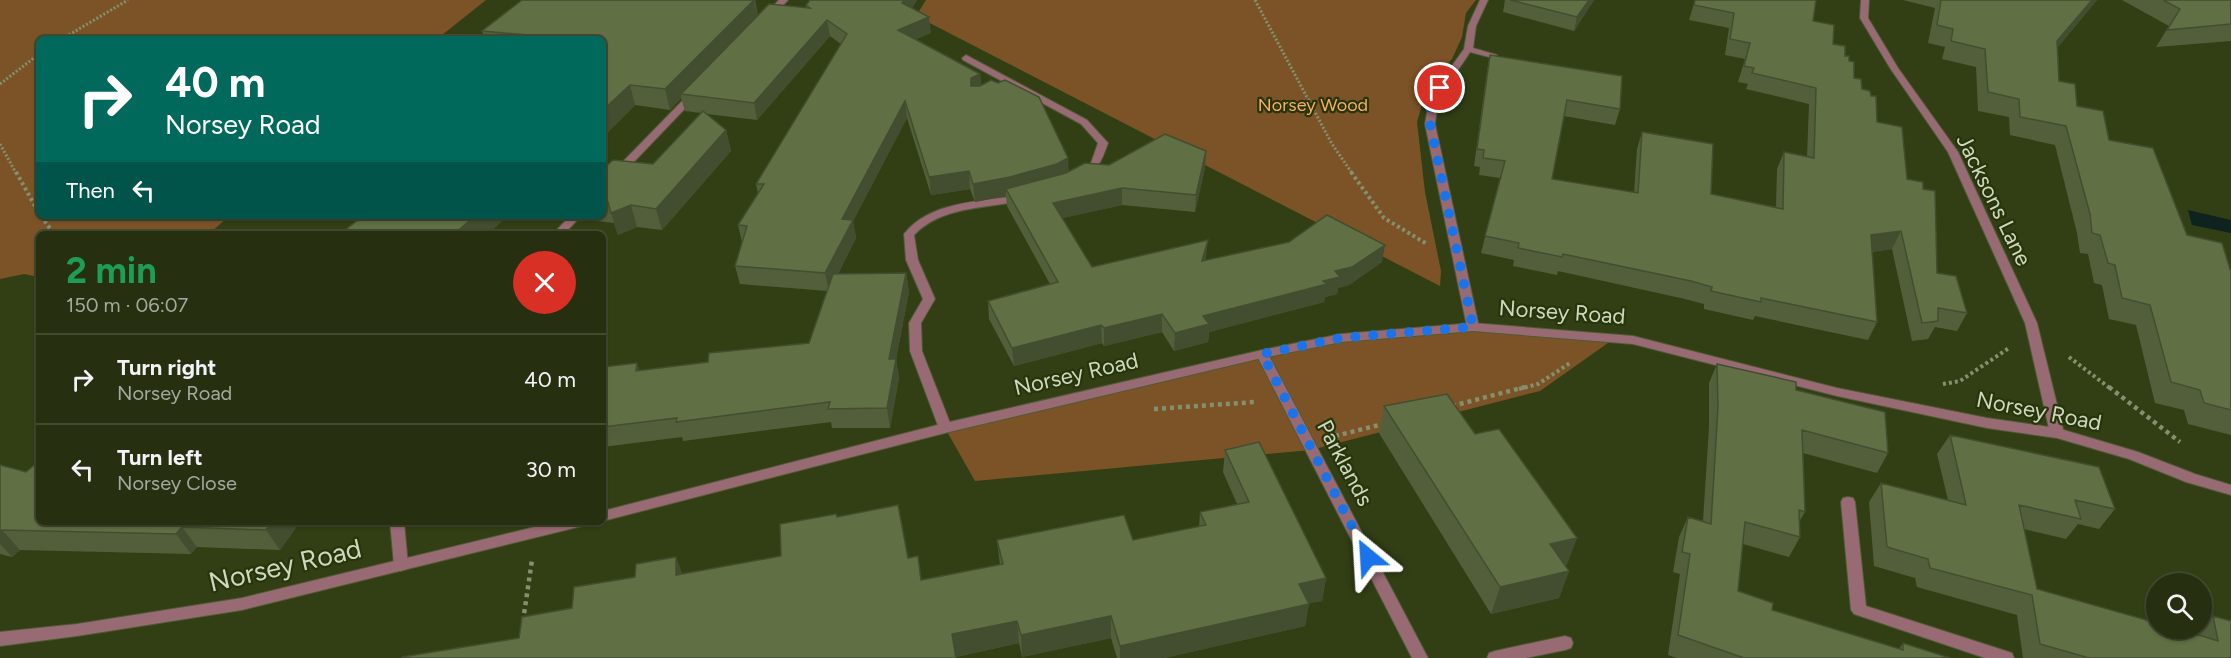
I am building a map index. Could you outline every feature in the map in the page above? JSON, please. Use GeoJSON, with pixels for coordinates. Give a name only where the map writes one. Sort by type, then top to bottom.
{"type":"FeatureCollection","features":[{"type":"Feature","properties":{"kind":"street"},"geometry":{"type":"LineString","coordinates":[[758,27],[784,0]]}},
{"type":"Feature","properties":{"kind":"street"},"geometry":{"type":"LineString","coordinates":[[1473,327],[1465,299],[1459,256],[1430,124],[1430,106],[1468,49],[1471,29],[1484,0]]}},
{"type":"Feature","properties":{"kind":"street","name":"Jacksons Lane"},"geometry":{"type":"LineString","coordinates":[[1865,0],[1864,18],[1894,68],[1953,152],[2031,322],[2057,433]]}},
{"type":"Feature","properties":{"kind":"street"},"geometry":{"type":"LineString","coordinates":[[1468,49],[1493,55]]}},
{"type":"Feature","properties":{"kind":"street"},"geometry":{"type":"LineString","coordinates":[[966,58],[1006,83],[1084,122],[1103,143],[1095,164],[1072,181]]}},
{"type":"Feature","properties":{"kind":"street"},"geometry":{"type":"LineString","coordinates":[[606,185],[701,86]]}},
{"type":"Feature","properties":{"kind":"street"},"geometry":{"type":"LineString","coordinates":[[945,428],[916,351],[915,322],[929,299],[913,265],[909,249],[909,234],[921,221],[937,214],[1032,196]]}},
{"type":"Feature","properties":{"kind":"street"},"geometry":{"type":"LineString","coordinates":[[561,231],[573,219]]}},
{"type":"Feature","properties":{"kind":"street","name":"Norsey Road"},"geometry":{"type":"LineString","coordinates":[[606,515],[945,428],[1262,354],[1341,338],[1473,327],[1633,340],[1837,392],[1987,423],[2057,433],[2133,455],[2191,478],[2231,490]]}},
{"type":"Feature","properties":{"kind":"street","name":"Parklands"},"geometry":{"type":"LineString","coordinates":[[1262,354],[1420,658]]}},
{"type":"Feature","properties":{"kind":"street"},"geometry":{"type":"LineString","coordinates":[[1848,502],[1859,610],[2006,658]]}},
{"type":"Feature","properties":{"kind":"street"},"geometry":{"type":"LineString","coordinates":[[397,525],[401,565]]}},
{"type":"Feature","properties":{"kind":"street","name":"Norsey Road"},"geometry":{"type":"LineString","coordinates":[[0,639],[77,630],[242,604],[567,525]]}},
{"type":"Feature","properties":{"kind":"street"},"geometry":{"type":"LineString","coordinates":[[1495,658],[1564,643]]}},
{"type":"Feature","properties":{"kind":"path"},"geometry":{"type":"LineString","coordinates":[[67,36],[128,0]]}},
{"type":"Feature","properties":{"kind":"path"},"geometry":{"type":"LineString","coordinates":[[1255,0],[1332,144],[1384,218],[1436,249],[1459,256]]}},
{"type":"Feature","properties":{"kind":"path"},"geometry":{"type":"LineString","coordinates":[[0,84],[36,56]]}},
{"type":"Feature","properties":{"kind":"path"},"geometry":{"type":"LineString","coordinates":[[0,144],[36,207]]}},
{"type":"Feature","properties":{"kind":"path"},"geometry":{"type":"LineString","coordinates":[[1446,408],[1538,384],[1608,338]]}},
{"type":"Feature","properties":{"kind":"path"},"geometry":{"type":"LineString","coordinates":[[1308,443],[1389,422]]}},
{"type":"Feature","properties":{"kind":"path"},"geometry":{"type":"LineString","coordinates":[[523,624],[536,533]]}},
{"type":"Feature","properties":{"kind":"green space"},"geometry":{"type":"Polygon","coordinates":[[[0,0],[486,0],[441,36],[36,36],[36,219],[226,219],[212,231],[36,231],[36,276],[24,274],[0,279],[0,0]]]}},
{"type":"Feature","properties":{"kind":"green space","name":"Norsey Wood"},"geometry":{"type":"Polygon","coordinates":[[[926,0],[1476,0],[1466,13],[1462,37],[1452,59],[1428,84],[1417,122],[1425,192],[1441,271],[1440,286],[916,16],[926,0]]]}},
{"type":"Feature","properties":{"kind":"green space"},"geometry":{"type":"Polygon","coordinates":[[[1473,327],[1615,338],[1540,391],[1311,450],[975,481],[945,428],[1341,338],[1473,327]]]}},
{"type":"Feature","properties":{"kind":"water"},"geometry":{"type":"Polygon","coordinates":[[[2188,210],[2231,220],[2231,233],[2192,225],[2188,210]]]}},
{"type":"Feature","properties":{"kind":"building"},"geometry":{"type":"Polygon","coordinates":[[[522,0],[754,0],[665,89],[630,85],[606,107],[606,36],[541,36],[482,31],[522,0]]]}},
{"type":"Feature","properties":{"kind":"building"},"geometry":{"type":"Polygon","coordinates":[[[810,0],[904,0],[902,3],[929,17],[898,30],[980,74],[971,78],[971,86],[980,86],[991,80],[998,83],[1005,80],[1039,97],[1068,158],[1057,164],[1010,177],[973,184],[969,171],[929,177],[905,101],[842,219],[853,220],[825,273],[735,266],[747,226],[738,225],[764,184],[756,184],[847,34],[827,20],[754,103],[681,94],[769,4],[810,8],[806,5],[810,0]]]}},
{"type":"Feature","properties":{"kind":"building"},"geometry":{"type":"Polygon","coordinates":[[[1510,0],[1589,0],[1577,17],[1510,0]]]}},
{"type":"Feature","properties":{"kind":"building"},"geometry":{"type":"Polygon","coordinates":[[[1695,0],[1816,0],[1813,21],[1834,25],[1833,44],[1845,46],[1845,56],[1849,56],[1849,61],[1854,62],[1854,78],[1861,79],[1862,89],[1870,91],[1871,96],[1876,96],[1877,122],[1902,127],[1907,179],[1923,182],[1923,189],[1935,191],[1937,273],[1956,276],[1967,313],[1938,308],[1938,321],[1922,323],[1901,231],[1871,235],[1877,322],[1761,298],[1761,302],[1711,291],[1712,287],[1691,281],[1563,254],[1562,257],[1518,248],[1519,243],[1485,236],[1505,161],[1483,158],[1484,150],[1477,149],[1490,55],[1622,76],[1620,109],[1567,100],[1552,179],[1638,193],[1642,132],[1713,144],[1711,194],[1783,209],[1784,152],[1814,158],[1816,88],[1752,73],[1754,68],[1744,66],[1750,43],[1730,39],[1734,13],[1694,5],[1695,0]]]}},
{"type":"Feature","properties":{"kind":"building"},"geometry":{"type":"Polygon","coordinates":[[[1941,0],[2092,0],[2057,41],[2059,81],[2075,84],[2077,106],[2103,111],[2109,140],[2153,148],[2187,235],[2222,243],[2231,272],[2231,410],[2204,403],[2200,390],[2171,382],[2150,305],[2122,298],[2115,265],[2108,263],[2100,235],[2092,233],[2090,214],[2066,126],[2020,117],[2019,99],[1988,92],[1985,49],[1951,41],[1953,29],[1937,25],[1941,0]]]}},
{"type":"Feature","properties":{"kind":"building"},"geometry":{"type":"Polygon","coordinates":[[[2163,0],[2231,0],[2231,24],[2167,30],[2180,9],[2163,0]]]}},
{"type":"Feature","properties":{"kind":"building"},"geometry":{"type":"Polygon","coordinates":[[[703,111],[726,130],[656,209],[631,205],[611,213],[606,202],[606,166],[613,160],[653,164],[703,111]]]}},
{"type":"Feature","properties":{"kind":"building"},"geometry":{"type":"Polygon","coordinates":[[[1165,134],[1206,151],[1196,195],[1122,188],[1053,203],[1092,267],[1208,240],[1202,261],[1289,242],[1327,215],[1385,245],[1352,267],[1335,271],[1340,277],[1323,281],[1327,284],[1203,316],[1209,324],[1175,333],[1162,314],[1104,328],[1101,325],[1012,348],[988,301],[1058,282],[1006,189],[1066,173],[1085,163],[1109,165],[1165,134]]]}},
{"type":"Feature","properties":{"kind":"building"},"geometry":{"type":"Polygon","coordinates":[[[359,219],[472,219],[458,231],[344,231],[359,219]]]}},
{"type":"Feature","properties":{"kind":"building"},"geometry":{"type":"Polygon","coordinates":[[[906,273],[889,359],[896,359],[887,408],[828,409],[830,402],[676,422],[677,418],[606,427],[606,367],[637,363],[636,371],[708,362],[709,353],[809,343],[833,274],[906,273]]]}},
{"type":"Feature","properties":{"kind":"building"},"geometry":{"type":"Polygon","coordinates":[[[1717,364],[1796,382],[1796,390],[1885,412],[1888,453],[1802,430],[1805,512],[1799,510],[1800,537],[1745,522],[1738,591],[1773,603],[1772,610],[1903,650],[1903,643],[1950,658],[1744,658],[1678,635],[1690,554],[1682,552],[1688,517],[1711,524],[1718,407],[1717,364]]]}},
{"type":"Feature","properties":{"kind":"building"},"geometry":{"type":"Polygon","coordinates":[[[1447,394],[1475,434],[1499,429],[1577,538],[1550,544],[1569,571],[1500,587],[1384,406],[1447,394]]]}},
{"type":"Feature","properties":{"kind":"building"},"geometry":{"type":"Polygon","coordinates":[[[1950,435],[2099,467],[2115,509],[2075,500],[2081,519],[2019,505],[2037,589],[2146,620],[2146,639],[2212,639],[2218,641],[2213,616],[2231,621],[2231,658],[2089,658],[2040,644],[2032,595],[1930,568],[1928,559],[1887,547],[1881,483],[1966,505],[1950,435]]]}},
{"type":"Feature","properties":{"kind":"building"},"geometry":{"type":"Polygon","coordinates":[[[1259,442],[1326,578],[1299,584],[1309,604],[1120,646],[1111,616],[1021,635],[1017,621],[952,634],[956,658],[402,658],[519,638],[522,617],[572,608],[574,587],[635,577],[636,564],[676,557],[676,575],[781,556],[780,524],[836,514],[837,517],[898,505],[908,558],[918,556],[921,580],[1003,564],[997,540],[1124,515],[1133,540],[1206,525],[1200,512],[1249,502],[1225,450],[1259,442]]]}},
{"type":"Feature","properties":{"kind":"building"},"geometry":{"type":"Polygon","coordinates":[[[36,464],[36,525],[270,525],[266,530],[182,527],[176,534],[2,530],[0,532],[0,465],[26,472],[36,464]]]}},
{"type":"Feature","properties":{"kind":"route"},"geometry":{"type":"LineString","coordinates":[[1368,557],[1262,354],[1341,338],[1473,327],[1465,299],[1459,256],[1430,124],[1430,106],[1440,88]]}}]}
